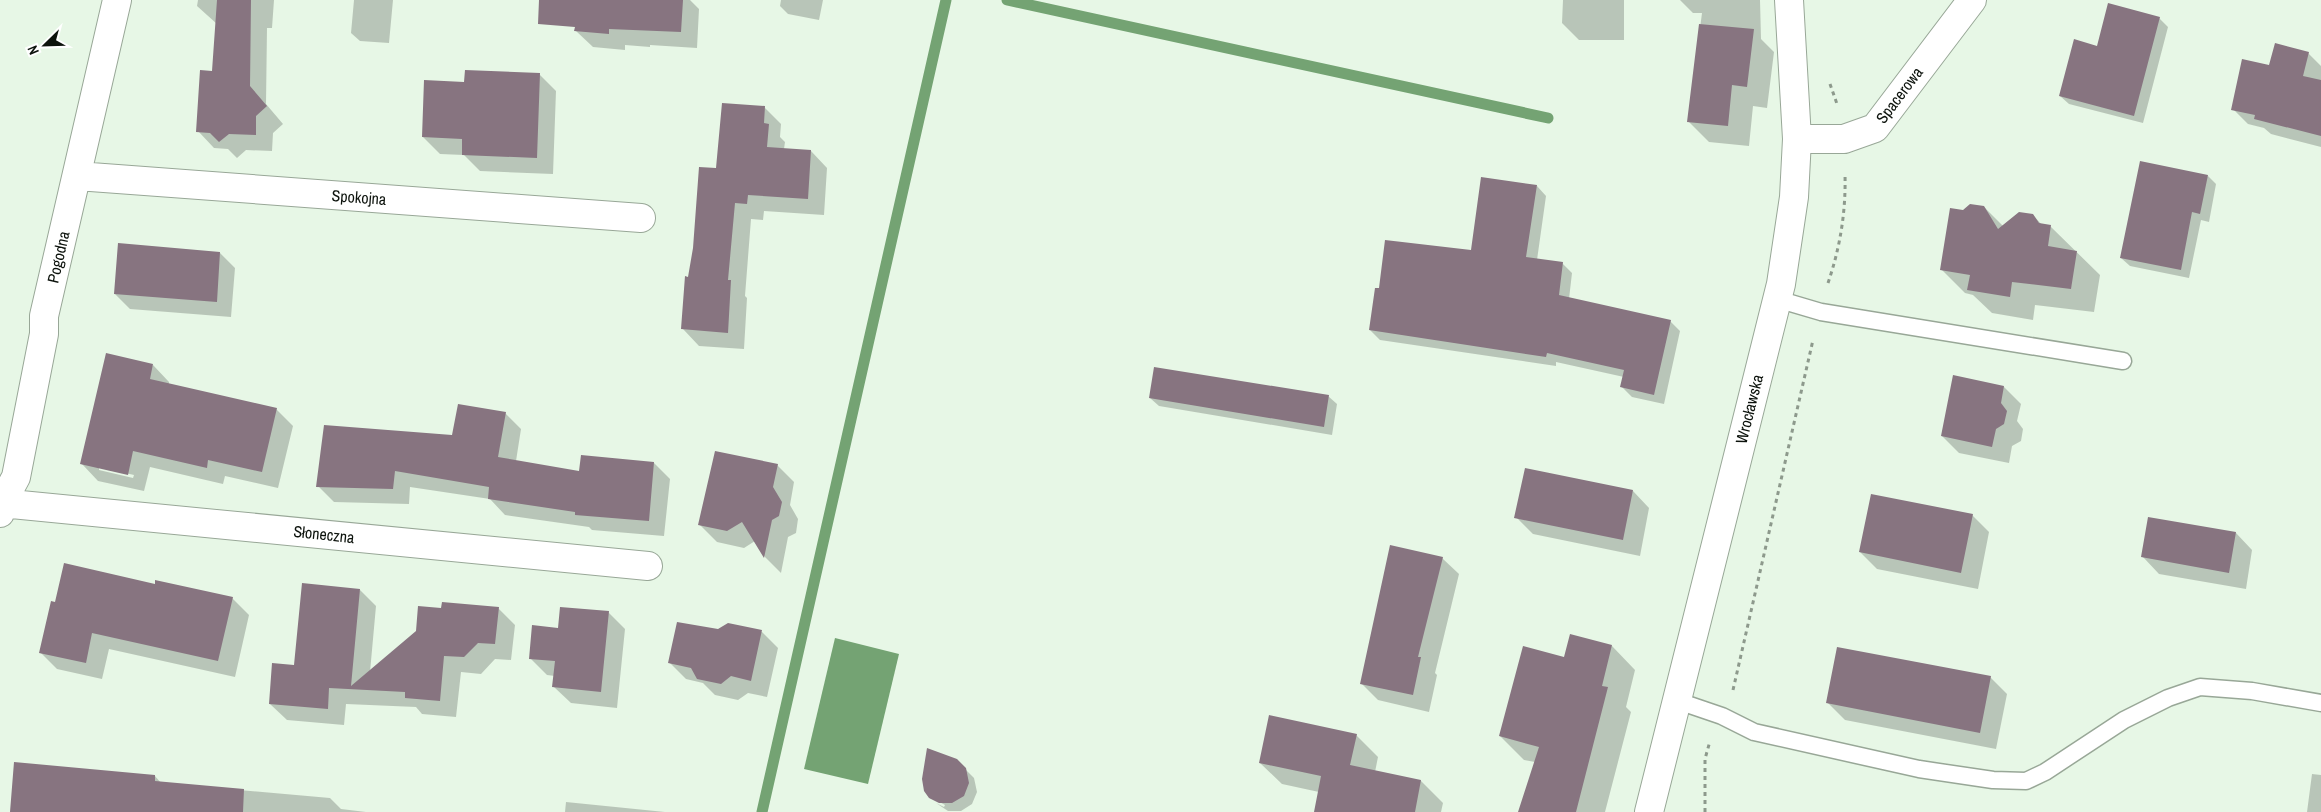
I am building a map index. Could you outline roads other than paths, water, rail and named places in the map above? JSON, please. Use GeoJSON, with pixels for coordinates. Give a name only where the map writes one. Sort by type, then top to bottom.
{"type":"FeatureCollection","features":[{"type":"Feature","properties":{"kind":"street","name":"Pogodna"},"geometry":{"type":"LineString","coordinates":[[1,506],[16,477],[44,334],[44,316],[117,0]]}},
{"type":"Feature","properties":{"kind":"street","name":"Wrocławska"},"geometry":{"type":"LineString","coordinates":[[1649,812],[1777,299],[1794,197],[1797,139],[1789,0]]}},
{"type":"Feature","properties":{"kind":"street","name":"Spacerowa"},"geometry":{"type":"LineString","coordinates":[[1797,139],[1844,139],[1875,128],[1972,0]]}},
{"type":"Feature","properties":{"kind":"street","name":"Spokojna"},"geometry":{"type":"LineString","coordinates":[[77,176],[641,218]]}},
{"type":"Feature","properties":{"kind":"street","name":"Słoneczna"},"geometry":{"type":"LineString","coordinates":[[1,506],[648,566]]}},
{"type":"Feature","properties":{"kind":"lane"},"geometry":{"type":"LineString","coordinates":[[1777,299],[1821,312],[2123,361]]}},
{"type":"Feature","properties":{"kind":"lane"},"geometry":{"type":"LineString","coordinates":[[1678,701],[1722,716],[1754,732],[1919,769],[1993,780],[2026,781],[2045,772],[2124,720],[2168,698],[2200,686],[2252,691],[2321,703]]}},
{"type":"Feature","properties":{"kind":"waterway"},"geometry":{"type":"LineString","coordinates":[[762,812],[946,0]]}},
{"type":"Feature","properties":{"kind":"waterway"},"geometry":{"type":"LineString","coordinates":[[1007,0],[1548,118]]}}]}
